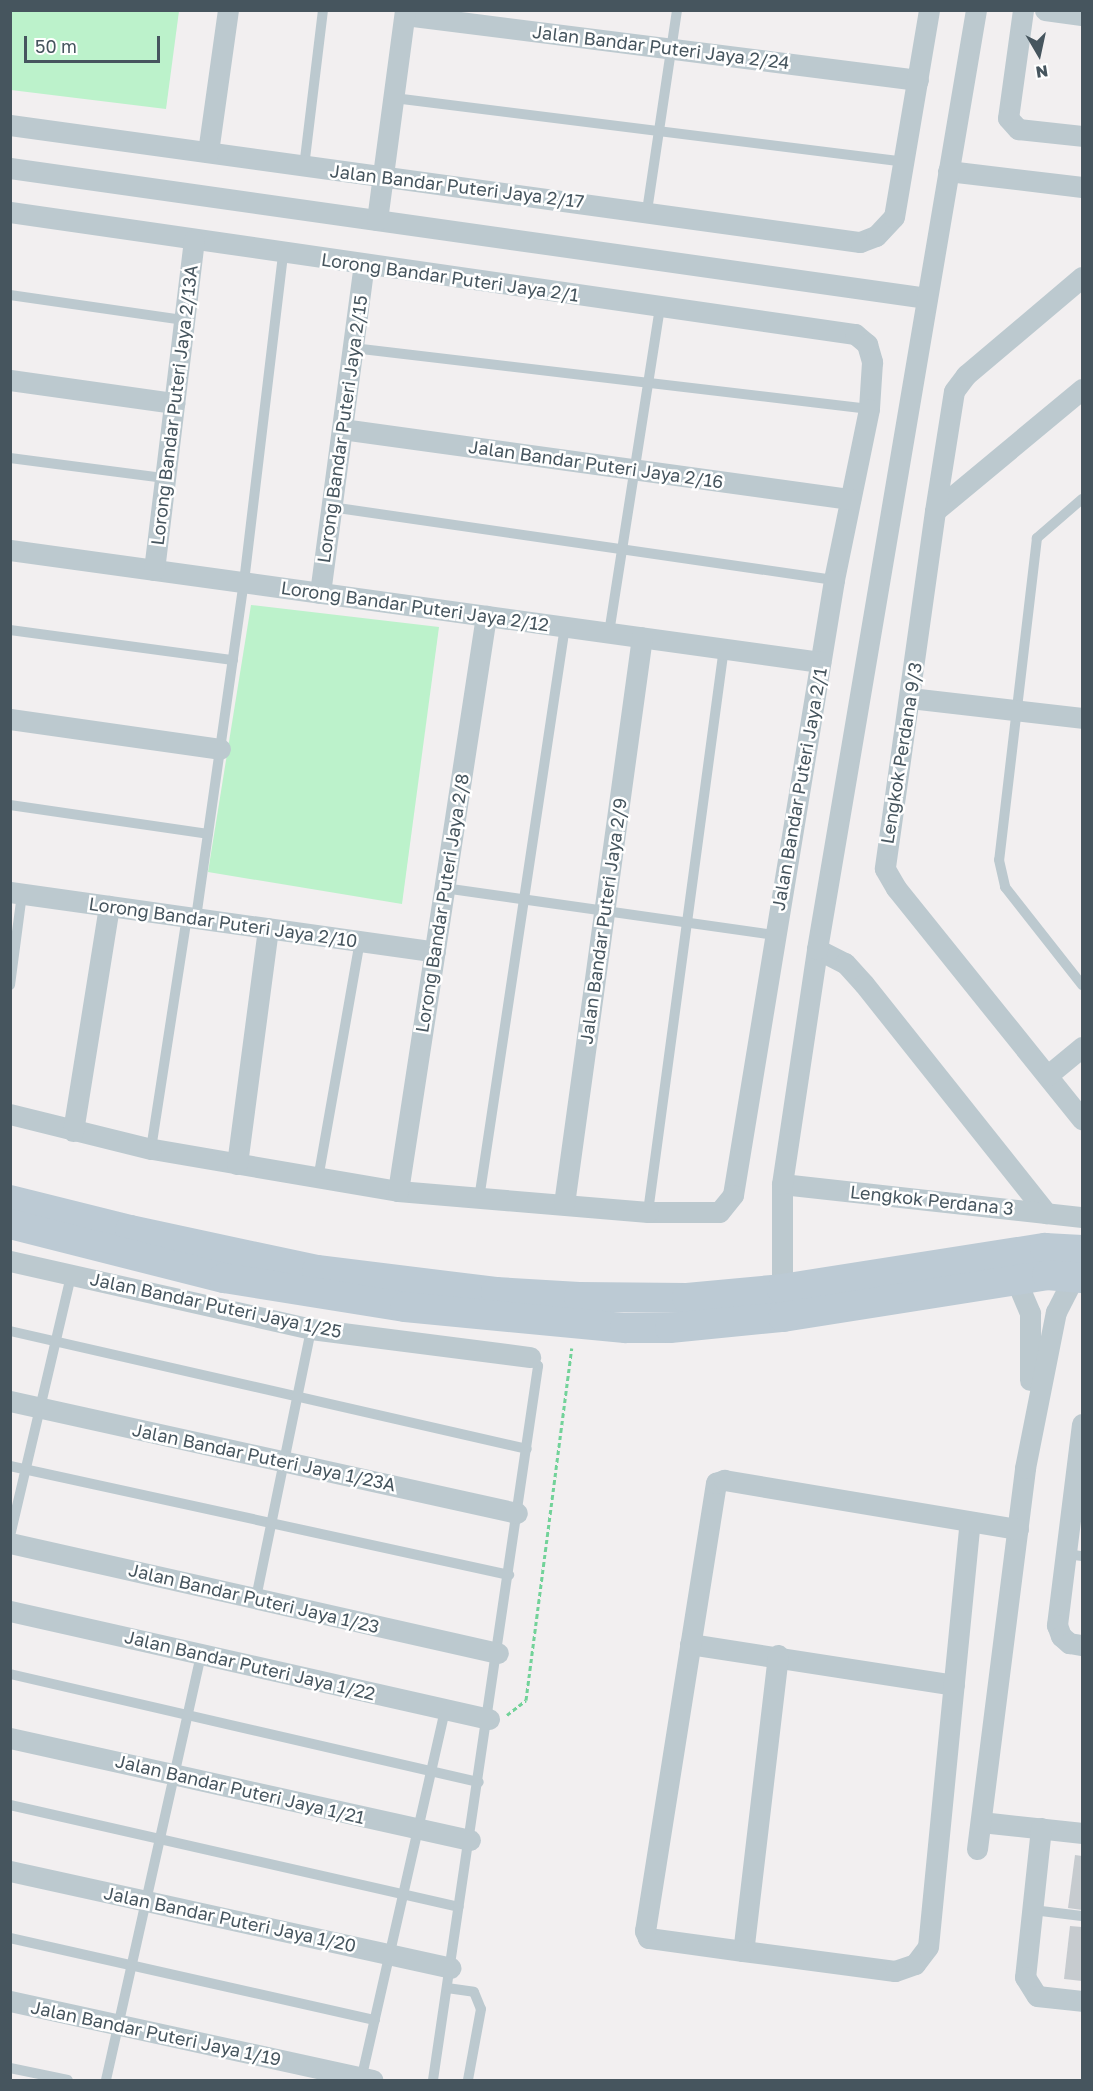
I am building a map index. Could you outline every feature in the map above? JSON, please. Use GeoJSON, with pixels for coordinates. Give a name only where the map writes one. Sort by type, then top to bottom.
{"type":"FeatureCollection","features":[{"type":"Feature","properties":{"kind":"street"},"geometry":{"type":"LineString","coordinates":[[208,152],[228,10]]}},
{"type":"Feature","properties":{"kind":"street"},"geometry":{"type":"LineString","coordinates":[[906,162],[929,10]]}},
{"type":"Feature","properties":{"kind":"street"},"geometry":{"type":"LineString","coordinates":[[782,1303],[782,1184],[817,949],[976,10]]}},
{"type":"Feature","properties":{"kind":"street"},"geometry":{"type":"LineString","coordinates":[[1023,10],[1008,118],[1018,129],[1083,136]]}},
{"type":"Feature","properties":{"kind":"street"},"geometry":{"type":"LineString","coordinates":[[1045,10],[1083,15]]}},
{"type":"Feature","properties":{"kind":"street"},"geometry":{"type":"LineString","coordinates":[[377,220],[405,13]]}},
{"type":"Feature","properties":{"kind":"street","name":"Jalan Bandar Puteri Jaya 2/24"},"geometry":{"type":"LineString","coordinates":[[405,13],[918,80]]}},
{"type":"Feature","properties":{"kind":"street","name":"Jalan Bandar Puteri Jaya 2/17"},"geometry":{"type":"LineString","coordinates":[[10,125],[860,242],[876,236],[894,218],[906,162]]}},
{"type":"Feature","properties":{"kind":"street"},"geometry":{"type":"LineString","coordinates":[[10,168],[927,298]]}},
{"type":"Feature","properties":{"kind":"street"},"geometry":{"type":"LineString","coordinates":[[948,171],[1083,187]]}},
{"type":"Feature","properties":{"kind":"street","name":"Lorong Bandar Puteri Jaya 2/1"},"geometry":{"type":"LineString","coordinates":[[10,212],[283,254],[855,334],[867,344],[872,362]]}},
{"type":"Feature","properties":{"kind":"street","name":"Lorong Bandar Puteri Jaya 2/13A"},"geometry":{"type":"LineString","coordinates":[[154,570],[194,240]]}},
{"type":"Feature","properties":{"kind":"street","name":"Lorong Bandar Puteri Jaya 2/15"},"geometry":{"type":"LineString","coordinates":[[320,592],[364,265]]}},
{"type":"Feature","properties":{"kind":"street","name":"Lengkok Perdana 9/3"},"geometry":{"type":"LineString","coordinates":[[1083,277],[966,375],[954,391],[885,869],[896,888],[1083,1119]]}},
{"type":"Feature","properties":{"kind":"street","name":"Jalan Bandar Puteri Jaya 2/1"},"geometry":{"type":"LineString","coordinates":[[648,1212],[719,1212],[733,1195],[834,580],[869,409],[872,362]]}},
{"type":"Feature","properties":{"kind":"street"},"geometry":{"type":"LineString","coordinates":[[10,380],[174,403]]}},
{"type":"Feature","properties":{"kind":"street"},"geometry":{"type":"LineString","coordinates":[[935,511],[1083,389]]}},
{"type":"Feature","properties":{"kind":"street","name":"Jalan Bandar Puteri Jaya 2/16"},"geometry":{"type":"LineString","coordinates":[[342,429],[850,499]]}},
{"type":"Feature","properties":{"kind":"street","name":"Lorong Bandar Puteri Jaya 2/12"},"geometry":{"type":"LineString","coordinates":[[10,550],[820,662]]}},
{"type":"Feature","properties":{"kind":"street","name":"Lorong Bandar Puteri Jaya 2/8"},"geometry":{"type":"LineString","coordinates":[[398,1191],[486,616]]}},
{"type":"Feature","properties":{"kind":"street","name":"Jalan Bandar Puteri Jaya 2/9"},"geometry":{"type":"LineString","coordinates":[[564,1204],[642,637]]}},
{"type":"Feature","properties":{"kind":"street"},"geometry":{"type":"LineString","coordinates":[[910,698],[1083,718]]}},
{"type":"Feature","properties":{"kind":"street"},"geometry":{"type":"LineString","coordinates":[[10,719],[220,749]]}},
{"type":"Feature","properties":{"kind":"street","name":"Lorong Bandar Puteri Jaya 2/10"},"geometry":{"type":"LineString","coordinates":[[16,893],[435,952]]}},
{"type":"Feature","properties":{"kind":"street"},"geometry":{"type":"LineString","coordinates":[[73,1131],[109,906]]}},
{"type":"Feature","properties":{"kind":"street"},"geometry":{"type":"LineString","coordinates":[[237,1164],[268,928]]}},
{"type":"Feature","properties":{"kind":"street"},"geometry":{"type":"LineString","coordinates":[[817,949],[845,963],[864,984],[1046,1213]]}},
{"type":"Feature","properties":{"kind":"street"},"geometry":{"type":"LineString","coordinates":[[1047,1075],[1083,1047]]}},
{"type":"Feature","properties":{"kind":"street"},"geometry":{"type":"LineString","coordinates":[[10,1114],[151,1149],[318,1179],[398,1191],[648,1212]]}},
{"type":"Feature","properties":{"kind":"street","name":"Lengkok Perdana 3"},"geometry":{"type":"LineString","coordinates":[[782,1184],[1083,1217]]}},
{"type":"Feature","properties":{"kind":"street"},"geometry":{"type":"LineString","coordinates":[[10,1200],[228,1252],[317,1270],[496,1292],[782,1303],[1016,1280],[1080,1268]]}},
{"type":"Feature","properties":{"kind":"street"},"geometry":{"type":"LineString","coordinates":[[10,1224],[224,1278],[405,1307],[575,1325],[670,1328],[1045,1248],[1080,1268]]}},
{"type":"Feature","properties":{"kind":"street","name":"Jalan Bandar Puteri Jaya 1/25"},"geometry":{"type":"LineString","coordinates":[[10,1261],[311,1329],[530,1357]]}},
{"type":"Feature","properties":{"kind":"street"},"geometry":{"type":"LineString","coordinates":[[977,1849],[1025,1468],[1056,1312],[1080,1268]]}},
{"type":"Feature","properties":{"kind":"street"},"geometry":{"type":"LineString","coordinates":[[1016,1280],[1030,1313],[1025,1468]]}},
{"type":"Feature","properties":{"kind":"street","name":"Jalan Bandar Puteri Jaya 1/23A"},"geometry":{"type":"LineString","coordinates":[[10,1401],[518,1513]]}},
{"type":"Feature","properties":{"kind":"street"},"geometry":{"type":"LineString","coordinates":[[1083,1424],[1075,1555],[1057,1625],[1060,1636],[1069,1643],[1083,1644]]}},
{"type":"Feature","properties":{"kind":"street"},"geometry":{"type":"LineString","coordinates":[[970,1522],[928,1947],[922,1955],[915,1964],[895,1971],[648,1938],[645,1931],[716,1484],[724,1480],[1018,1529]]}},
{"type":"Feature","properties":{"kind":"street","name":"Jalan Bandar Puteri Jaya 1/23"},"geometry":{"type":"LineString","coordinates":[[10,1543],[498,1653]]}},
{"type":"Feature","properties":{"kind":"street","name":"Jalan Bandar Puteri Jaya 1/22"},"geometry":{"type":"LineString","coordinates":[[10,1611],[489,1719]]}},
{"type":"Feature","properties":{"kind":"street"},"geometry":{"type":"LineString","coordinates":[[690,1644],[778,1655],[954,1685]]}},
{"type":"Feature","properties":{"kind":"street"},"geometry":{"type":"LineString","coordinates":[[743,1951],[778,1655]]}},
{"type":"Feature","properties":{"kind":"street","name":"Jalan Bandar Puteri Jaya 1/21"},"geometry":{"type":"LineString","coordinates":[[10,1738],[470,1840]]}},
{"type":"Feature","properties":{"kind":"street"},"geometry":{"type":"LineString","coordinates":[[981,1822],[1083,1833]]}},
{"type":"Feature","properties":{"kind":"street"},"geometry":{"type":"LineString","coordinates":[[1041,1828],[1025,1977],[1029,1988],[1037,1996],[1083,2001]]}},
{"type":"Feature","properties":{"kind":"street","name":"Jalan Bandar Puteri Jaya 1/20"},"geometry":{"type":"LineString","coordinates":[[10,1871],[390,1954],[449,1978]]}},
{"type":"Feature","properties":{"kind":"street","name":"Jalan Bandar Puteri Jaya 1/19"},"geometry":{"type":"LineString","coordinates":[[10,2001],[365,2080]]}},
{"type":"Feature","properties":{"kind":"lane"},"geometry":{"type":"LineString","coordinates":[[304,167],[323,10]]}},
{"type":"Feature","properties":{"kind":"lane"},"geometry":{"type":"LineString","coordinates":[[647,211],[676,10]]}},
{"type":"Feature","properties":{"kind":"lane"},"geometry":{"type":"LineString","coordinates":[[394,98],[906,162]]}},
{"type":"Feature","properties":{"kind":"lane"},"geometry":{"type":"LineString","coordinates":[[151,1149],[208,834],[244,582],[283,254]]}},
{"type":"Feature","properties":{"kind":"lane"},"geometry":{"type":"LineString","coordinates":[[10,295],[184,320]]}},
{"type":"Feature","properties":{"kind":"lane"},"geometry":{"type":"LineString","coordinates":[[609,633],[660,308]]}},
{"type":"Feature","properties":{"kind":"lane"},"geometry":{"type":"LineString","coordinates":[[352,348],[648,385],[869,409]]}},
{"type":"Feature","properties":{"kind":"lane"},"geometry":{"type":"LineString","coordinates":[[10,458],[165,478]]}},
{"type":"Feature","properties":{"kind":"lane"},"geometry":{"type":"LineString","coordinates":[[1083,499],[1037,538],[1014,710],[999,874],[1005,887],[1083,985]]}},
{"type":"Feature","properties":{"kind":"lane"},"geometry":{"type":"LineString","coordinates":[[331,507],[622,552],[834,580]]}},
{"type":"Feature","properties":{"kind":"lane"},"geometry":{"type":"LineString","coordinates":[[479,1199],[565,626]]}},
{"type":"Feature","properties":{"kind":"lane"},"geometry":{"type":"LineString","coordinates":[[10,630],[233,660]]}},
{"type":"Feature","properties":{"kind":"lane"},"geometry":{"type":"LineString","coordinates":[[648,1212],[724,648]]}},
{"type":"Feature","properties":{"kind":"lane"},"geometry":{"type":"LineString","coordinates":[[10,805],[208,834]]}},
{"type":"Feature","properties":{"kind":"lane"},"geometry":{"type":"LineString","coordinates":[[444,888],[774,935]]}},
{"type":"Feature","properties":{"kind":"lane"},"geometry":{"type":"LineString","coordinates":[[10,985],[16,893]]}},
{"type":"Feature","properties":{"kind":"lane"},"geometry":{"type":"LineString","coordinates":[[318,1179],[360,941]]}},
{"type":"Feature","properties":{"kind":"lane"},"geometry":{"type":"LineString","coordinates":[[10,1536],[71,1275]]}},
{"type":"Feature","properties":{"kind":"lane"},"geometry":{"type":"LineString","coordinates":[[256,1598],[311,1329]]}},
{"type":"Feature","properties":{"kind":"lane"},"geometry":{"type":"LineString","coordinates":[[10,1331],[527,1449]]}},
{"type":"Feature","properties":{"kind":"lane"},"geometry":{"type":"LineString","coordinates":[[433,2080],[489,1719],[527,1449],[538,1366],[530,1357]]}},
{"type":"Feature","properties":{"kind":"lane"},"geometry":{"type":"LineString","coordinates":[[10,1466],[509,1575]]}},
{"type":"Feature","properties":{"kind":"lane"},"geometry":{"type":"LineString","coordinates":[[106,2080],[201,1654]]}},
{"type":"Feature","properties":{"kind":"lane"},"geometry":{"type":"LineString","coordinates":[[10,1674],[479,1782]]}},
{"type":"Feature","properties":{"kind":"lane"},"geometry":{"type":"LineString","coordinates":[[365,2080],[375,2020],[445,1709]]}},
{"type":"Feature","properties":{"kind":"lane"},"geometry":{"type":"LineString","coordinates":[[10,1805],[459,1907]]}},
{"type":"Feature","properties":{"kind":"lane"},"geometry":{"type":"LineString","coordinates":[[1033,1910],[1083,1916]]}},
{"type":"Feature","properties":{"kind":"lane"},"geometry":{"type":"LineString","coordinates":[[10,1938],[375,2020]]}},
{"type":"Feature","properties":{"kind":"lane"},"geometry":{"type":"LineString","coordinates":[[449,1978],[474,1992],[481,2009],[468,2080]]}},
{"type":"Feature","properties":{"kind":"lane"},"geometry":{"type":"LineString","coordinates":[[10,2068],[68,2080]]}},
{"type":"Feature","properties":{"kind":"path"},"geometry":{"type":"LineString","coordinates":[[526,1700],[575,1325]]}},
{"type":"Feature","properties":{"kind":"green space"},"geometry":{"type":"Polygon","coordinates":[[[11,10],[179,11],[166,109],[11,90],[11,10]]]}},
{"type":"Feature","properties":{"kind":"green space"},"geometry":{"type":"Polygon","coordinates":[[[251,605],[439,627],[402,904],[208,872],[251,605]]]}},
{"type":"Feature","properties":{"kind":"building"},"geometry":{"type":"Polygon","coordinates":[[[1075,1855],[1082,1856],[1082,1910],[1068,1908],[1075,1855]]]}},
{"type":"Feature","properties":{"kind":"building"},"geometry":{"type":"Polygon","coordinates":[[[1070,1926],[1082,1927],[1082,1981],[1064,1979],[1070,1926]]]}}]}
